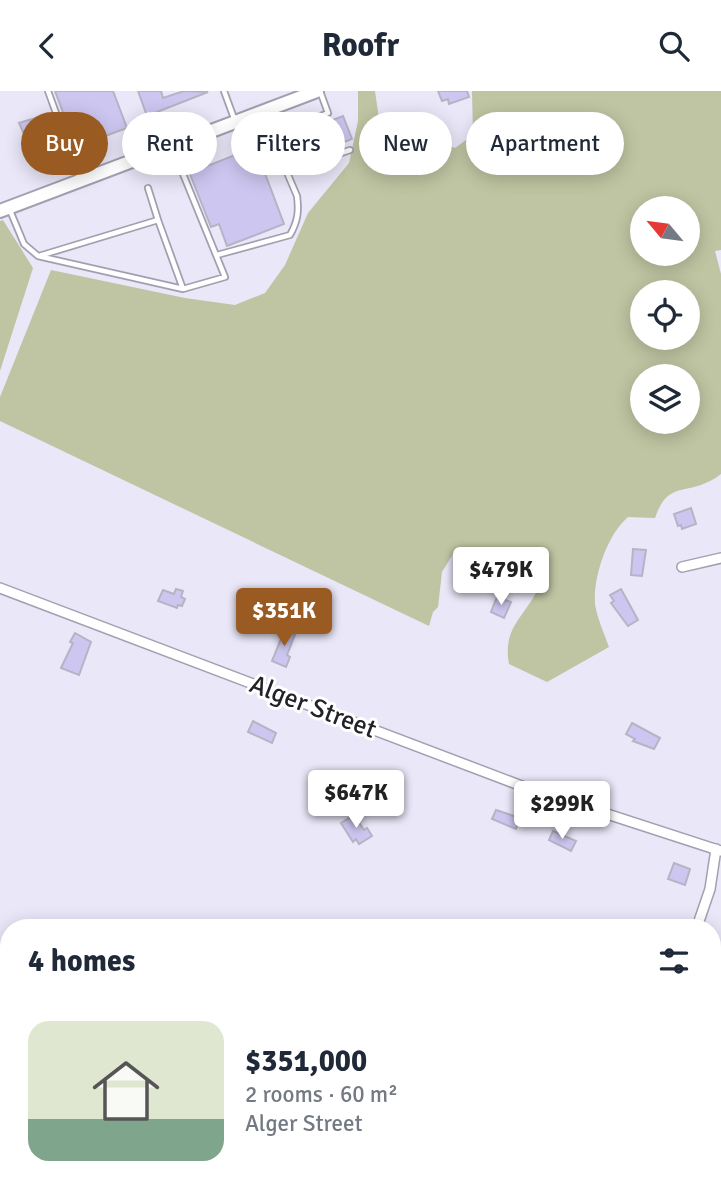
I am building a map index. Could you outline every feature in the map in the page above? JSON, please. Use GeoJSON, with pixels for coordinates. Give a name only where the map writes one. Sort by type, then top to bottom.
{"type":"FeatureCollection","features":[{"type":"Feature","properties":{"kind":"main road"},"geometry":{"type":"LineString","coordinates":[[261,112],[318,91]]}},
{"type":"Feature","properties":{"kind":"main road"},"geometry":{"type":"LineString","coordinates":[[4,210],[122,164]]}},
{"type":"Feature","properties":{"kind":"street"},"geometry":{"type":"LineString","coordinates":[[682,567],[721,558]]}},
{"type":"Feature","properties":{"kind":"street","name":"Alger Street"},"geometry":{"type":"LineString","coordinates":[[0,588],[548,795],[719,850]]}},
{"type":"Feature","properties":{"kind":"street"},"geometry":{"type":"LineString","coordinates":[[700,919],[719,850]]}},
{"type":"Feature","properties":{"kind":"lane"},"geometry":{"type":"LineString","coordinates":[[48,91],[80,180]]}},
{"type":"Feature","properties":{"kind":"lane"},"geometry":{"type":"LineString","coordinates":[[224,91],[232,112]]}},
{"type":"Feature","properties":{"kind":"lane"},"geometry":{"type":"LineString","coordinates":[[318,91],[328,112]]}},
{"type":"Feature","properties":{"kind":"lane"},"geometry":{"type":"LineString","coordinates":[[345,152],[350,150]]}},
{"type":"Feature","properties":{"kind":"lane"},"geometry":{"type":"LineString","coordinates":[[4,210],[24,244],[38,256],[183,289],[225,277],[184,175]]}},
{"type":"Feature","properties":{"kind":"lane"},"geometry":{"type":"LineString","coordinates":[[217,255],[290,235],[299,210],[297,196],[287,175]]}},
{"type":"Feature","properties":{"kind":"lane"},"geometry":{"type":"LineString","coordinates":[[148,188],[183,289]]}},
{"type":"Feature","properties":{"kind":"lane"},"geometry":{"type":"LineString","coordinates":[[38,256],[158,220]]}},
{"type":"Feature","properties":{"kind":"green space"},"geometry":{"type":"Polygon","coordinates":[[[358,91],[375,91],[378,112],[359,112],[359,175],[452,175],[452,147],[455,148],[466,140],[466,175],[624,175],[624,112],[472,112],[472,91],[721,91],[721,250],[715,251],[721,274],[721,474],[699,486],[667,497],[655,518],[628,517],[620,525],[603,557],[595,593],[597,615],[609,647],[547,682],[509,664],[509,640],[512,631],[539,586],[532,567],[521,558],[502,564],[453,554],[442,572],[438,607],[433,612],[429,626],[0,421],[0,397],[51,270],[185,298],[235,305],[265,293],[285,265],[308,213],[339,175],[345,175],[345,168],[349,163],[358,121],[358,91]]]}},
{"type":"Feature","properties":{"kind":"green space"},"geometry":{"type":"Polygon","coordinates":[[[3,220],[33,268],[0,371],[0,221],[3,220]]]}},
{"type":"Feature","properties":{"kind":"building"},"geometry":{"type":"Polygon","coordinates":[[[55,91],[113,91],[122,115],[122,130],[108,135],[108,112],[63,112],[55,91]]]}},
{"type":"Feature","properties":{"kind":"building"},"geometry":{"type":"Polygon","coordinates":[[[138,91],[161,91],[163,98],[184,91],[208,92],[157,112],[146,112],[138,91]]]}},
{"type":"Feature","properties":{"kind":"building"},"geometry":{"type":"Polygon","coordinates":[[[438,91],[467,91],[469,97],[449,104],[448,99],[442,101],[438,91]]]}},
{"type":"Feature","properties":{"kind":"building"},"geometry":{"type":"Polygon","coordinates":[[[345,121],[352,139],[345,142],[345,121]]]}},
{"type":"Feature","properties":{"kind":"building"},"geometry":{"type":"Polygon","coordinates":[[[231,157],[231,175],[266,175],[284,224],[227,246],[219,224],[211,227],[190,175],[217,175],[217,162],[231,157]]]}},
{"type":"Feature","properties":{"kind":"building"},"geometry":{"type":"Polygon","coordinates":[[[691,508],[696,524],[682,529],[681,525],[678,526],[674,514],[691,508]]]}},
{"type":"Feature","properties":{"kind":"building"},"geometry":{"type":"Polygon","coordinates":[[[633,549],[646,550],[642,576],[631,575],[633,549]]]}},
{"type":"Feature","properties":{"kind":"building"},"geometry":{"type":"Polygon","coordinates":[[[176,589],[183,591],[181,597],[185,599],[182,606],[178,605],[177,608],[158,601],[163,590],[174,594],[176,589]]]}},
{"type":"Feature","properties":{"kind":"building"},"geometry":{"type":"Polygon","coordinates":[[[621,589],[638,620],[628,626],[611,603],[614,601],[610,595],[621,589]]]}},
{"type":"Feature","properties":{"kind":"building"},"geometry":{"type":"Polygon","coordinates":[[[497,597],[511,602],[504,618],[491,612],[497,597]]]}},
{"type":"Feature","properties":{"kind":"building"},"geometry":{"type":"Polygon","coordinates":[[[285,629],[296,632],[287,655],[290,657],[286,667],[272,661],[285,629]]]}},
{"type":"Feature","properties":{"kind":"building"},"geometry":{"type":"Polygon","coordinates":[[[75,633],[91,642],[79,675],[61,668],[75,633]]]}},
{"type":"Feature","properties":{"kind":"building"},"geometry":{"type":"Polygon","coordinates":[[[253,721],[276,733],[272,743],[248,732],[253,721]]]}},
{"type":"Feature","properties":{"kind":"building"},"geometry":{"type":"Polygon","coordinates":[[[632,723],[660,738],[654,749],[633,741],[635,739],[626,734],[632,723]]]}},
{"type":"Feature","properties":{"kind":"building"},"geometry":{"type":"Polygon","coordinates":[[[496,810],[520,818],[516,829],[492,819],[496,810]]]}},
{"type":"Feature","properties":{"kind":"building"},"geometry":{"type":"Polygon","coordinates":[[[354,815],[364,830],[367,828],[372,836],[359,844],[356,839],[353,842],[341,823],[354,815]]]}},
{"type":"Feature","properties":{"kind":"building"},"geometry":{"type":"Polygon","coordinates":[[[553,831],[576,841],[571,851],[549,840],[553,831]]]}},
{"type":"Feature","properties":{"kind":"building"},"geometry":{"type":"Polygon","coordinates":[[[674,863],[690,869],[685,885],[668,879],[674,863]]]}}]}
